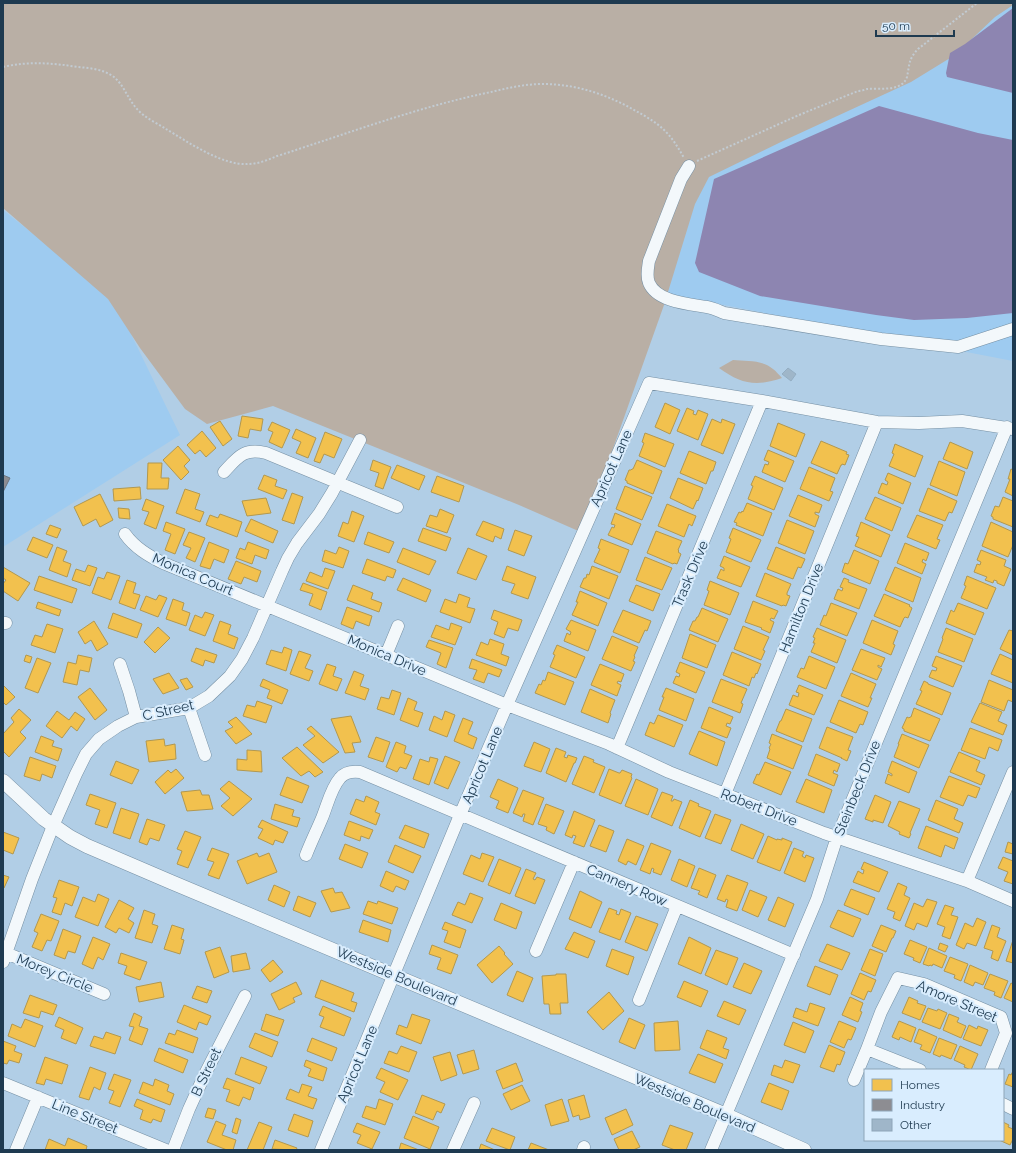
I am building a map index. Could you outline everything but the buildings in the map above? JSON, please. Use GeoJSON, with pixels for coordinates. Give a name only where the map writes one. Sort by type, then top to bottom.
{"type":"FeatureCollection","features":[{"type":"Feature","properties":{"kind":"street"},"geometry":{"type":"LineString","coordinates":[[689,166],[682,179],[647,272],[652,288],[660,295],[676,302],[708,308],[724,313],[881,339],[958,348],[1013,329]]}},
{"type":"Feature","properties":{"kind":"street","name":"Apricot Lane"},"geometry":{"type":"LineString","coordinates":[[322,1150],[460,815],[649,383],[762,401]]}},
{"type":"Feature","properties":{"kind":"street"},"geometry":{"type":"LineString","coordinates":[[762,401],[877,422],[919,423],[962,421],[1010,428]]}},
{"type":"Feature","properties":{"kind":"street","name":"Trask Drive"},"geometry":{"type":"LineString","coordinates":[[617,748],[762,401]]}},
{"type":"Feature","properties":{"kind":"street","name":"Hamilton Drive"},"geometry":{"type":"LineString","coordinates":[[725,794],[877,422]]}},
{"type":"Feature","properties":{"kind":"street","name":"Steinbeck Drive"},"geometry":{"type":"LineString","coordinates":[[712,1150],[817,899],[837,837],[1010,428]]}},
{"type":"Feature","properties":{"kind":"street","name":"C Street"},"geometry":{"type":"LineString","coordinates":[[5,957],[32,879],[53,826],[82,762],[92,746],[110,730],[136,717],[189,708],[209,696],[230,676],[242,659],[253,638],[288,558],[319,514],[338,483],[360,440]]}},
{"type":"Feature","properties":{"kind":"street"},"geometry":{"type":"LineString","coordinates":[[224,472],[238,457],[244,453],[258,451],[397,507]]}},
{"type":"Feature","properties":{"kind":"street","name":"Monica Court"},"geometry":{"type":"LineString","coordinates":[[125,534],[137,548],[163,563],[267,605]]}},
{"type":"Feature","properties":{"kind":"street","name":"Monica Drive"},"geometry":{"type":"LineString","coordinates":[[267,605],[507,705]]}},
{"type":"Feature","properties":{"kind":"street"},"geometry":{"type":"LineString","coordinates":[[386,655],[398,626]]}},
{"type":"Feature","properties":{"kind":"street"},"geometry":{"type":"LineString","coordinates":[[120,664],[136,717]]}},
{"type":"Feature","properties":{"kind":"street","name":"Robert Drive"},"geometry":{"type":"LineString","coordinates":[[507,705],[617,748],[669,772],[725,794],[837,837],[967,881],[1013,901]]}},
{"type":"Feature","properties":{"kind":"street"},"geometry":{"type":"LineString","coordinates":[[189,708],[205,755]]}},
{"type":"Feature","properties":{"kind":"street","name":"Cannery Row"},"geometry":{"type":"LineString","coordinates":[[306,855],[337,782],[341,777],[349,772],[360,772],[794,955]]}},
{"type":"Feature","properties":{"kind":"street"},"geometry":{"type":"LineString","coordinates":[[967,881],[1013,772]]}},
{"type":"Feature","properties":{"kind":"street","name":"Westside Boulevard"},"geometry":{"type":"LineString","coordinates":[[3,781],[53,826],[87,846],[726,1115],[804,1150]]}},
{"type":"Feature","properties":{"kind":"street"},"geometry":{"type":"LineString","coordinates":[[536,951],[574,862]]}},
{"type":"Feature","properties":{"kind":"street"},"geometry":{"type":"LineString","coordinates":[[639,1000],[677,906]]}},
{"type":"Feature","properties":{"kind":"street","name":"Morey Circle"},"geometry":{"type":"LineString","coordinates":[[5,957],[104,994]]}},
{"type":"Feature","properties":{"kind":"street","name":"Amore Street"},"geometry":{"type":"LineString","coordinates":[[854,1080],[868,1049],[881,1012],[898,978],[924,984],[1001,1017],[1006,1033],[991,1069]]}},
{"type":"Feature","properties":{"kind":"street","name":"B Street"},"geometry":{"type":"LineString","coordinates":[[173,1150],[205,1074],[244,996]]}},
{"type":"Feature","properties":{"kind":"street"},"geometry":{"type":"LineString","coordinates":[[868,1049],[918,1069]]}},
{"type":"Feature","properties":{"kind":"street","name":"Line Street"},"geometry":{"type":"LineString","coordinates":[[3,1083],[166,1150]]}},
{"type":"Feature","properties":{"kind":"street"},"geometry":{"type":"LineString","coordinates":[[16,1150],[38,1098]]}},
{"type":"Feature","properties":{"kind":"street"},"geometry":{"type":"LineString","coordinates":[[453,1150],[474,1103]]}},
{"type":"Feature","properties":{"kind":"street"},"geometry":{"type":"LineString","coordinates":[[1004,1104],[1013,1109]]}},
{"type":"Feature","properties":{"kind":"path"},"geometry":{"type":"LineString","coordinates":[[3,67],[15,64],[48,63],[96,69],[107,72],[118,80],[133,105],[142,114],[215,156],[225,161],[241,165],[261,162],[305,146],[429,107],[518,86],[543,84],[572,86],[596,92],[624,104],[650,118],[667,133],[689,166],[697,160],[858,91],[897,87],[902,84],[906,77],[912,55],[977,3]]}},
{"type":"Feature","properties":{"kind":"shaded area"},"geometry":{"type":"Polygon","coordinates":[[[3,3],[1013,3],[1013,5],[995,17],[955,55],[911,82],[709,177],[695,204],[664,305],[583,533],[519,505],[273,406],[207,424],[185,409],[140,348],[108,299],[3,208],[3,3]]]}},
{"type":"Feature","properties":{"kind":"shaded area"},"geometry":{"type":"Polygon","coordinates":[[[1013,3],[1013,361],[646,290],[681,179],[1013,3]]]}},
{"type":"Feature","properties":{"kind":"shaded area"},"geometry":{"type":"Polygon","coordinates":[[[1013,8],[1013,93],[947,77],[946,73],[950,53],[965,44],[1013,8]]]}},
{"type":"Feature","properties":{"kind":"shaded area"},"geometry":{"type":"Polygon","coordinates":[[[879,106],[978,133],[1013,140],[1013,313],[967,318],[914,320],[760,296],[699,272],[695,263],[714,179],[879,106]]]}},
{"type":"Feature","properties":{"kind":"shaded area"},"geometry":{"type":"Polygon","coordinates":[[[3,210],[113,297],[180,435],[3,547],[3,210]]]}},
{"type":"Feature","properties":{"kind":"shaded area"},"geometry":{"type":"Polygon","coordinates":[[[733,360],[764,364],[769,366],[782,378],[773,381],[756,383],[742,381],[734,378],[719,368],[733,360]]]}}]}
